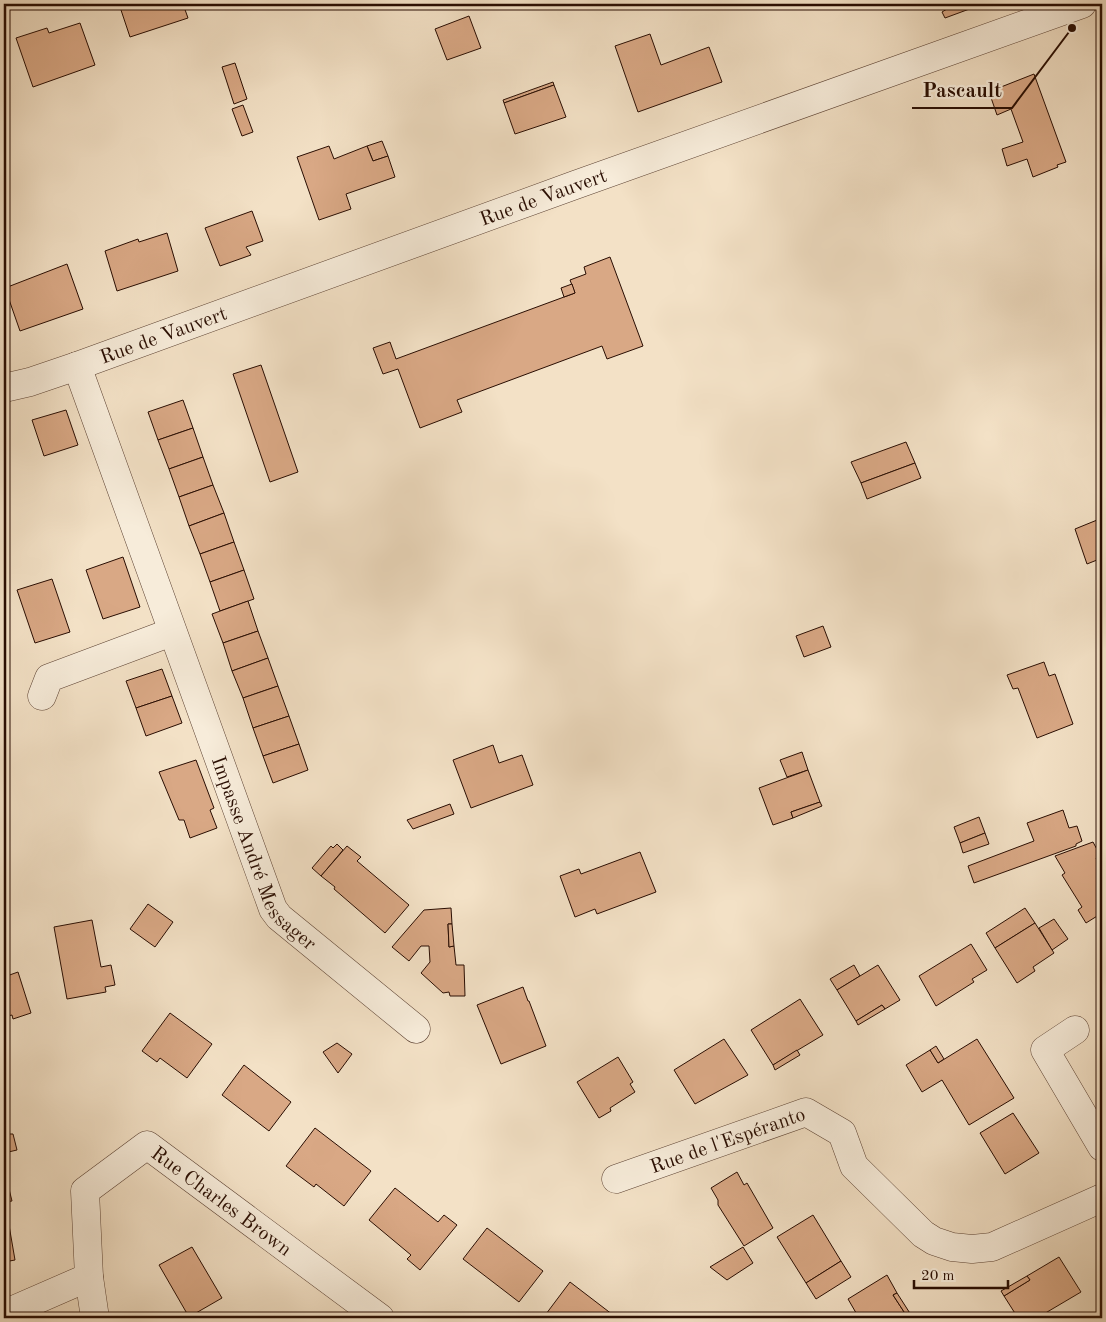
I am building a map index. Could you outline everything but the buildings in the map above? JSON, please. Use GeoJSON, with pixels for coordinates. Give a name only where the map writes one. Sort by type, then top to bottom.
{"type":"FeatureCollection","features":[{"type":"Feature","properties":{"kind":"street","name":"Rue de Vauvert"},"geometry":{"type":"LineString","coordinates":[[4,388],[30,382],[77,366],[1082,4]]}},
{"type":"Feature","properties":{"kind":"street","name":"Impasse André Messager"},"geometry":{"type":"LineString","coordinates":[[77,366],[273,909],[279,917],[416,1028]]}},
{"type":"Feature","properties":{"kind":"street"},"geometry":{"type":"LineString","coordinates":[[42,696],[49,678],[172,632]]}},
{"type":"Feature","properties":{"kind":"street"},"geometry":{"type":"LineString","coordinates":[[1075,1030],[1045,1050],[1102,1147]]}},
{"type":"Feature","properties":{"kind":"street","name":"Rue de l'Espéranto"},"geometry":{"type":"LineString","coordinates":[[616,1179],[806,1112],[842,1132],[854,1166],[918,1229],[946,1246],[959,1249],[992,1246],[1101,1201]]}},
{"type":"Feature","properties":{"kind":"street","name":"Rue Charles Brown"},"geometry":{"type":"LineString","coordinates":[[95,1318],[88,1277],[85,1190],[147,1145],[380,1318]]}},
{"type":"Feature","properties":{"kind":"street"},"geometry":{"type":"LineString","coordinates":[[4,1314],[88,1277]]}},
{"type":"Feature","properties":{"kind":"place","name":"Pascault"},"geometry":{"type":"Point","coordinates":[1072,28]}}]}
